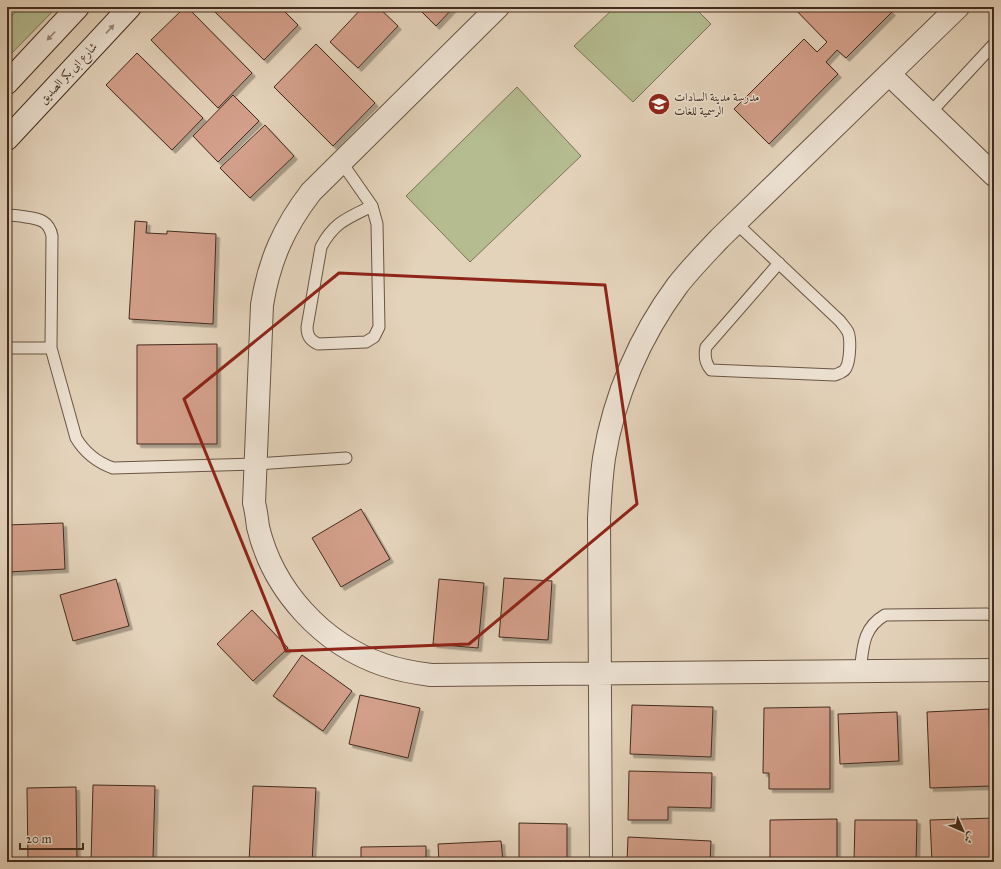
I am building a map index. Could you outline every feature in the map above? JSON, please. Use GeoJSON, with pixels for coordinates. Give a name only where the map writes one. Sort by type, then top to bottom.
{"type":"FeatureCollection","features":[{"type":"Feature","properties":{"kind":"street"},"geometry":{"type":"LineString","coordinates":[[7,83],[15,68],[78,7]]}},
{"type":"Feature","properties":{"kind":"street","name":"شارع ابى بكر الصديق"},"geometry":{"type":"LineString","coordinates":[[7,139],[130,7]]}},
{"type":"Feature","properties":{"kind":"street"},"geometry":{"type":"LineString","coordinates":[[498,7],[342,163],[326,177],[298,208],[281,239],[271,264],[262,305],[254,502],[258,527],[266,550],[288,594],[321,630],[362,656],[384,665],[432,675],[994,670]]}},
{"type":"Feature","properties":{"kind":"street"},"geometry":{"type":"LineString","coordinates":[[601,862],[600,489],[606,450],[619,398],[630,368],[660,312],[698,261],[958,7]]}},
{"type":"Feature","properties":{"kind":"street"},"geometry":{"type":"LineString","coordinates":[[889,74],[994,175]]}},
{"type":"Feature","properties":{"kind":"lane"},"geometry":{"type":"LineString","coordinates":[[930,113],[994,44]]}},
{"type":"Feature","properties":{"kind":"lane"},"geometry":{"type":"LineString","coordinates":[[342,163],[372,206],[377,224],[378,327],[377,333],[374,337],[366,342],[318,344],[312,341],[308,336],[307,327],[321,247],[327,236],[341,221],[372,206]]}},
{"type":"Feature","properties":{"kind":"lane"},"geometry":{"type":"LineString","coordinates":[[7,215],[39,219],[51,230],[51,348],[76,438],[81,446],[96,460],[113,468],[256,464],[346,458]]}},
{"type":"Feature","properties":{"kind":"lane"},"geometry":{"type":"LineString","coordinates":[[736,223],[778,263],[845,327],[850,341],[847,366],[840,373],[711,370],[705,361],[706,347],[778,263]]}},
{"type":"Feature","properties":{"kind":"lane"},"geometry":{"type":"LineString","coordinates":[[7,348],[51,348]]}},
{"type":"Feature","properties":{"kind":"lane"},"geometry":{"type":"LineString","coordinates":[[860,672],[865,636],[872,624],[884,615],[987,614],[994,616]]}},
{"type":"Feature","properties":{"kind":"highlighted area"},"geometry":{"type":"Polygon","coordinates":[[[339,273],[605,285],[637,504],[469,644],[286,651],[184,399],[339,273]]]}},
{"type":"Feature","properties":{"kind":"green space"},"geometry":{"type":"Polygon","coordinates":[[[20,7],[57,7],[7,58],[7,21],[20,7]]]}},
{"type":"Feature","properties":{"kind":"green space"},"geometry":{"type":"Polygon","coordinates":[[[615,7],[694,7],[711,24],[633,102],[574,46],[615,7]]]}},
{"type":"Feature","properties":{"kind":"green space"},"geometry":{"type":"Polygon","coordinates":[[[517,87],[581,156],[470,262],[406,196],[517,87]]]}},
{"type":"Feature","properties":{"kind":"building"},"geometry":{"type":"Polygon","coordinates":[[[185,7],[187,7],[252,73],[218,108],[151,40],[185,7]]]}},
{"type":"Feature","properties":{"kind":"building"},"geometry":{"type":"Polygon","coordinates":[[[210,7],[280,7],[298,25],[264,60],[210,7]]]}},
{"type":"Feature","properties":{"kind":"building"},"geometry":{"type":"Polygon","coordinates":[[[363,7],[378,7],[398,26],[358,68],[330,42],[363,7]]]}},
{"type":"Feature","properties":{"kind":"building"},"geometry":{"type":"Polygon","coordinates":[[[417,7],[454,7],[436,26],[417,7]]]}},
{"type":"Feature","properties":{"kind":"building"},"geometry":{"type":"Polygon","coordinates":[[[793,7],[887,7],[892,12],[846,58],[837,50],[826,62],[838,74],[769,144],[734,109],[804,39],[817,52],[827,42],[793,7]]]}},
{"type":"Feature","properties":{"kind":"building"},"geometry":{"type":"Polygon","coordinates":[[[316,44],[375,103],[333,146],[274,87],[316,44]]]}},
{"type":"Feature","properties":{"kind":"building"},"geometry":{"type":"Polygon","coordinates":[[[137,53],[203,118],[172,150],[106,85],[137,53]]]}},
{"type":"Feature","properties":{"kind":"building"},"geometry":{"type":"Polygon","coordinates":[[[233,95],[259,121],[218,162],[193,136],[233,95]]]}},
{"type":"Feature","properties":{"kind":"building"},"geometry":{"type":"Polygon","coordinates":[[[265,125],[294,156],[250,198],[220,168],[265,125]]]}},
{"type":"Feature","properties":{"kind":"building"},"geometry":{"type":"Polygon","coordinates":[[[135,221],[147,222],[146,233],[167,234],[167,231],[216,234],[213,324],[129,319],[135,221]]]}},
{"type":"Feature","properties":{"kind":"building"},"geometry":{"type":"Polygon","coordinates":[[[217,344],[217,444],[137,444],[137,345],[217,344]]]}},
{"type":"Feature","properties":{"kind":"building"},"geometry":{"type":"Polygon","coordinates":[[[361,509],[390,559],[341,587],[312,538],[361,509]]]}},
{"type":"Feature","properties":{"kind":"building"},"geometry":{"type":"Polygon","coordinates":[[[63,523],[65,569],[7,572],[7,525],[63,523]]]}},
{"type":"Feature","properties":{"kind":"building"},"geometry":{"type":"Polygon","coordinates":[[[504,578],[552,581],[548,640],[499,637],[504,578]]]}},
{"type":"Feature","properties":{"kind":"building"},"geometry":{"type":"Polygon","coordinates":[[[116,579],[129,626],[73,641],[60,595],[116,579]]]}},
{"type":"Feature","properties":{"kind":"building"},"geometry":{"type":"Polygon","coordinates":[[[439,579],[484,583],[478,648],[433,644],[439,579]]]}},
{"type":"Feature","properties":{"kind":"building"},"geometry":{"type":"Polygon","coordinates":[[[252,610],[288,648],[253,681],[217,644],[252,610]]]}},
{"type":"Feature","properties":{"kind":"building"},"geometry":{"type":"Polygon","coordinates":[[[302,655],[352,691],[323,731],[273,696],[302,655]]]}},
{"type":"Feature","properties":{"kind":"building"},"geometry":{"type":"Polygon","coordinates":[[[360,695],[420,708],[408,758],[349,744],[360,695]]]}},
{"type":"Feature","properties":{"kind":"building"},"geometry":{"type":"Polygon","coordinates":[[[632,705],[713,707],[711,757],[630,754],[632,705]]]}},
{"type":"Feature","properties":{"kind":"building"},"geometry":{"type":"Polygon","coordinates":[[[830,707],[830,789],[769,789],[769,773],[763,773],[764,708],[830,707]]]}},
{"type":"Feature","properties":{"kind":"building"},"geometry":{"type":"Polygon","coordinates":[[[989,709],[991,786],[930,788],[927,712],[989,709]]]}},
{"type":"Feature","properties":{"kind":"building"},"geometry":{"type":"Polygon","coordinates":[[[897,712],[899,761],[840,764],[838,714],[897,712]]]}},
{"type":"Feature","properties":{"kind":"building"},"geometry":{"type":"Polygon","coordinates":[[[629,771],[712,773],[711,808],[668,807],[668,820],[628,820],[629,771]]]}},
{"type":"Feature","properties":{"kind":"building"},"geometry":{"type":"Polygon","coordinates":[[[93,785],[155,786],[153,858],[130,858],[130,862],[91,862],[93,785]]]}},
{"type":"Feature","properties":{"kind":"building"},"geometry":{"type":"Polygon","coordinates":[[[253,786],[316,788],[312,862],[249,862],[253,786]]]}},
{"type":"Feature","properties":{"kind":"building"},"geometry":{"type":"Polygon","coordinates":[[[76,787],[77,862],[28,862],[27,788],[76,787]]]}},
{"type":"Feature","properties":{"kind":"building"},"geometry":{"type":"Polygon","coordinates":[[[994,818],[994,862],[932,862],[930,820],[994,818]]]}},
{"type":"Feature","properties":{"kind":"building"},"geometry":{"type":"Polygon","coordinates":[[[837,819],[837,862],[770,862],[770,820],[837,819]]]}},
{"type":"Feature","properties":{"kind":"building"},"geometry":{"type":"Polygon","coordinates":[[[855,820],[917,820],[916,862],[854,862],[855,820]]]}},
{"type":"Feature","properties":{"kind":"building"},"geometry":{"type":"Polygon","coordinates":[[[519,823],[567,824],[567,862],[519,862],[519,823]]]}},
{"type":"Feature","properties":{"kind":"building"},"geometry":{"type":"Polygon","coordinates":[[[628,837],[711,841],[710,862],[627,862],[628,837]]]}},
{"type":"Feature","properties":{"kind":"building"},"geometry":{"type":"Polygon","coordinates":[[[501,841],[503,862],[439,862],[438,844],[501,841]]]}},
{"type":"Feature","properties":{"kind":"building"},"geometry":{"type":"Polygon","coordinates":[[[426,846],[426,862],[361,862],[361,847],[426,846]]]}},
{"type":"Feature","properties":{"kind":"place","name":"مدرسة مدينة السادات الرسمية للغات"},"geometry":{"type":"Point","coordinates":[659,104]}}]}
